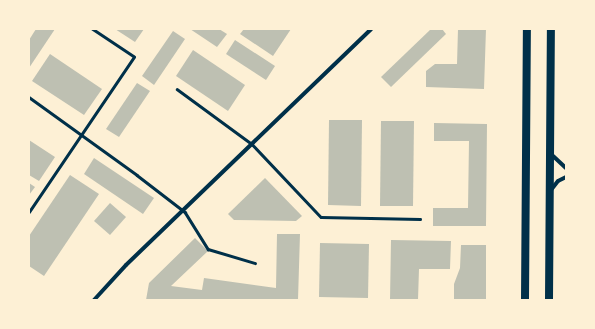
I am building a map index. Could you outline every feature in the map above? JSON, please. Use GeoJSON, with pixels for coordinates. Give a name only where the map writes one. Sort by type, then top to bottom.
{"type":"FeatureCollection","features":[{"type":"Feature","properties":{"kind":"main road"},"geometry":{"type":"LineString","coordinates":[[525,300],[527,29]]}},
{"type":"Feature","properties":{"kind":"main road"},"geometry":{"type":"LineString","coordinates":[[549,300],[551,29]]}},
{"type":"Feature","properties":{"kind":"street"},"geometry":{"type":"LineString","coordinates":[[94,300],[126,265],[371,29]]}},
{"type":"Feature","properties":{"kind":"street"},"geometry":{"type":"LineString","coordinates":[[550,152],[558,162],[566,168]]}},
{"type":"Feature","properties":{"kind":"street"},"geometry":{"type":"LineString","coordinates":[[550,192],[558,181],[566,177]]}},
{"type":"Feature","properties":{"kind":"lane"},"geometry":{"type":"LineString","coordinates":[[29,212],[134,57],[92,29]]}},
{"type":"Feature","properties":{"kind":"lane"},"geometry":{"type":"LineString","coordinates":[[177,89],[252,144],[321,217],[420,219]]}},
{"type":"Feature","properties":{"kind":"lane"},"geometry":{"type":"LineString","coordinates":[[29,97],[183,210],[208,249],[255,263]]}},
{"type":"Feature","properties":{"kind":"building"},"geometry":{"type":"Polygon","coordinates":[[[36,29],[55,29],[29,68],[29,40],[36,29]]]}},
{"type":"Feature","properties":{"kind":"building"},"geometry":{"type":"Polygon","coordinates":[[[115,29],[144,29],[135,42],[115,29]]]}},
{"type":"Feature","properties":{"kind":"building"},"geometry":{"type":"Polygon","coordinates":[[[190,29],[219,29],[227,34],[217,47],[190,29]]]}},
{"type":"Feature","properties":{"kind":"building"},"geometry":{"type":"Polygon","coordinates":[[[244,29],[291,29],[273,56],[240,34],[244,29]]]}},
{"type":"Feature","properties":{"kind":"building"},"geometry":{"type":"Polygon","coordinates":[[[431,29],[442,29],[446,34],[391,87],[381,77],[431,29]]]}},
{"type":"Feature","properties":{"kind":"building"},"geometry":{"type":"Polygon","coordinates":[[[458,29],[486,29],[484,89],[426,87],[426,71],[435,64],[457,64],[458,29]]]}},
{"type":"Feature","properties":{"kind":"building"},"geometry":{"type":"Polygon","coordinates":[[[173,31],[185,39],[154,85],[142,76],[173,31]]]}},
{"type":"Feature","properties":{"kind":"building"},"geometry":{"type":"Polygon","coordinates":[[[235,40],[275,66],[266,80],[226,54],[235,40]]]}},
{"type":"Feature","properties":{"kind":"building"},"geometry":{"type":"Polygon","coordinates":[[[193,50],[245,85],[228,111],[176,76],[193,50]]]}},
{"type":"Feature","properties":{"kind":"building"},"geometry":{"type":"Polygon","coordinates":[[[50,54],[102,89],[84,115],[32,81],[50,54]]]}},
{"type":"Feature","properties":{"kind":"building"},"geometry":{"type":"Polygon","coordinates":[[[137,83],[150,91],[119,137],[106,129],[137,83]]]}},
{"type":"Feature","properties":{"kind":"building"},"geometry":{"type":"Polygon","coordinates":[[[329,120],[362,120],[361,206],[328,205],[329,120]]]}},
{"type":"Feature","properties":{"kind":"building"},"geometry":{"type":"Polygon","coordinates":[[[381,121],[414,121],[413,206],[380,206],[381,121]]]}},
{"type":"Feature","properties":{"kind":"building"},"geometry":{"type":"Polygon","coordinates":[[[434,123],[487,124],[486,226],[433,226],[433,208],[468,208],[469,141],[434,141],[434,123]]]}},
{"type":"Feature","properties":{"kind":"building"},"geometry":{"type":"Polygon","coordinates":[[[29,140],[55,157],[39,181],[29,175],[29,140]]]}},
{"type":"Feature","properties":{"kind":"building"},"geometry":{"type":"Polygon","coordinates":[[[94,158],[154,198],[143,214],[84,174],[94,158]]]}},
{"type":"Feature","properties":{"kind":"building"},"geometry":{"type":"Polygon","coordinates":[[[70,175],[99,194],[44,276],[29,266],[29,236],[70,175]]]}},
{"type":"Feature","properties":{"kind":"building"},"geometry":{"type":"Polygon","coordinates":[[[265,178],[302,216],[296,221],[234,220],[228,214],[265,178]]]}},
{"type":"Feature","properties":{"kind":"building"},"geometry":{"type":"Polygon","coordinates":[[[29,183],[35,187],[29,195],[29,183]]]}},
{"type":"Feature","properties":{"kind":"building"},"geometry":{"type":"Polygon","coordinates":[[[110,203],[126,217],[110,235],[94,221],[110,203]]]}},
{"type":"Feature","properties":{"kind":"building"},"geometry":{"type":"Polygon","coordinates":[[[277,234],[300,234],[298,300],[146,300],[149,283],[195,238],[208,251],[171,286],[202,290],[204,278],[276,288],[277,234]]]}},
{"type":"Feature","properties":{"kind":"building"},"geometry":{"type":"Polygon","coordinates":[[[391,240],[451,241],[450,269],[419,269],[418,300],[390,300],[391,240]]]}},
{"type":"Feature","properties":{"kind":"building"},"geometry":{"type":"Polygon","coordinates":[[[320,243],[369,244],[368,298],[319,297],[320,243]]]}},
{"type":"Feature","properties":{"kind":"building"},"geometry":{"type":"Polygon","coordinates":[[[461,245],[486,245],[486,300],[454,300],[454,284],[460,268],[461,245]]]}}]}
